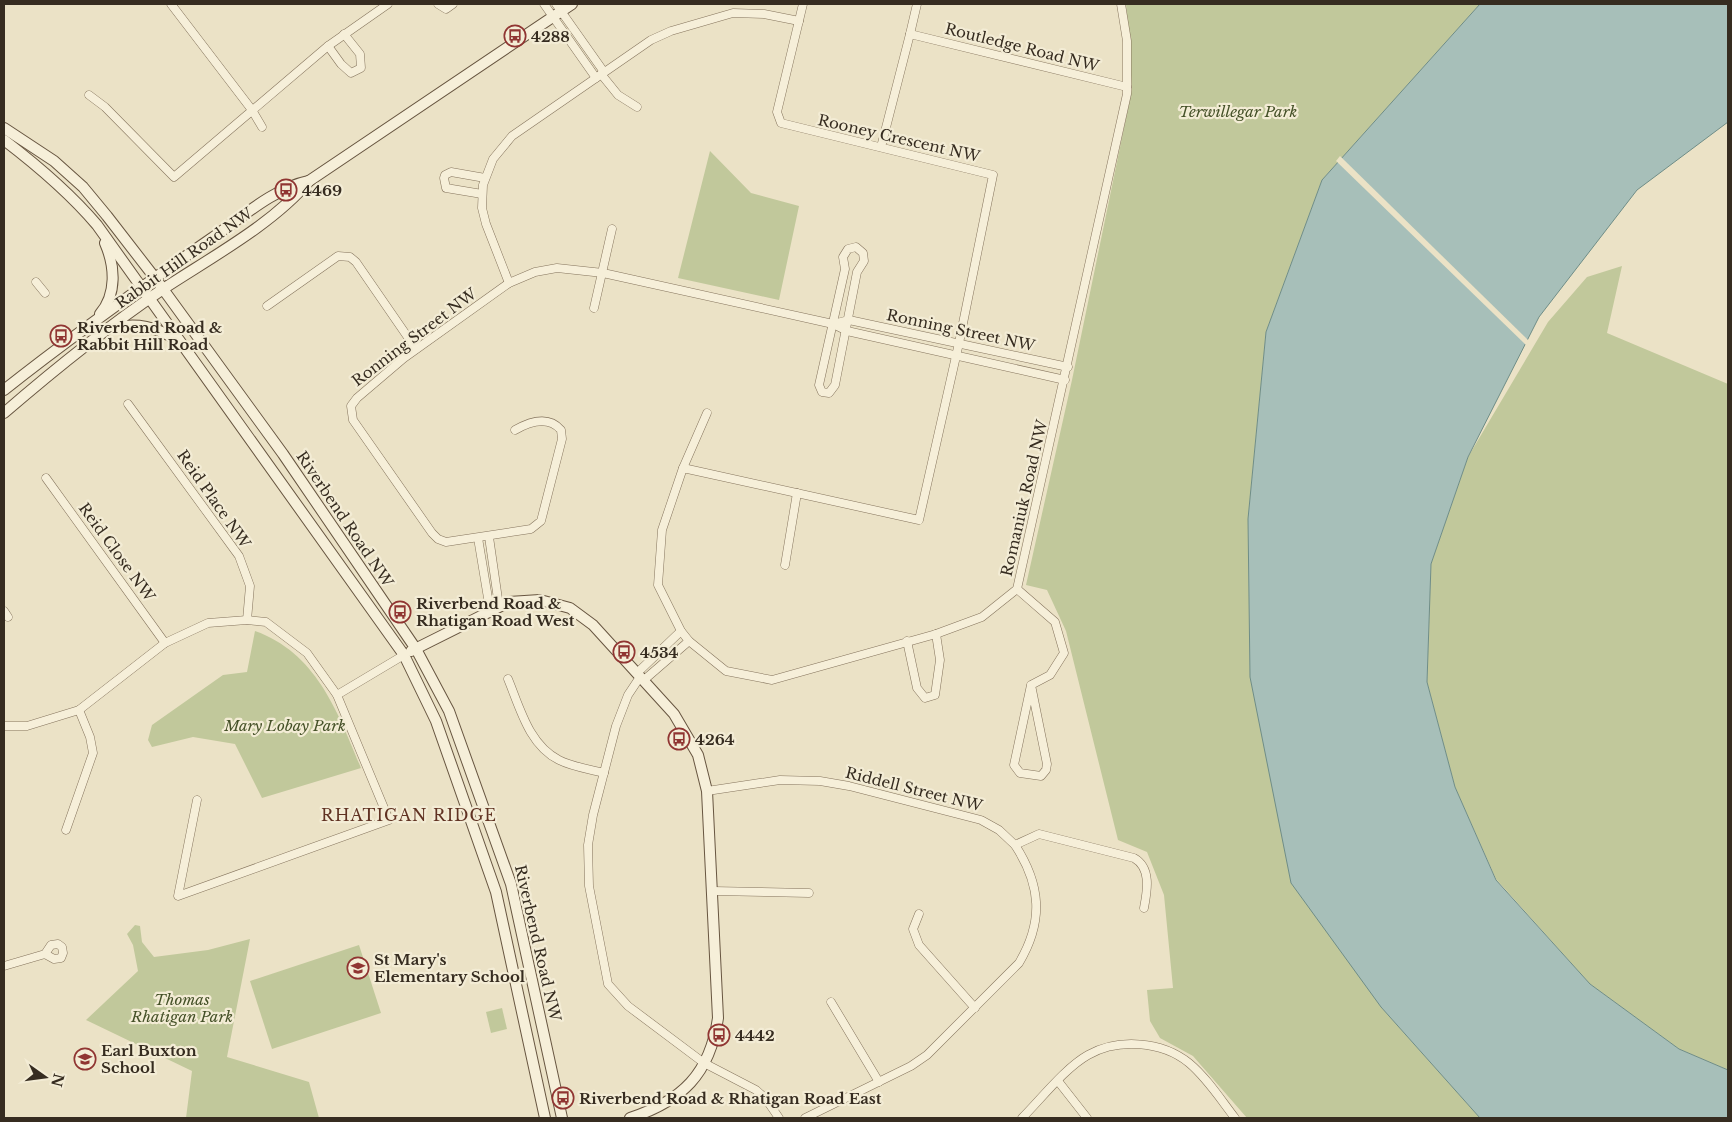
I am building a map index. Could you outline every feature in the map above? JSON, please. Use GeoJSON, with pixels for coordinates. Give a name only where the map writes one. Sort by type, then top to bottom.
{"type":"FeatureCollection","features":[{"type":"Feature","properties":{"kind":"main road","name":"Rabbit Hill Road NW"},"geometry":{"type":"LineString","coordinates":[[4,413],[54,370],[150,298],[264,222],[300,192],[309,181],[556,11],[572,4]]}},
{"type":"Feature","properties":{"kind":"main road","name":"Riverbend Road NW"},"geometry":{"type":"LineString","coordinates":[[4,128],[54,161],[83,187],[156,278],[283,454],[416,649],[449,711],[511,884],[562,1118]]}},
{"type":"Feature","properties":{"kind":"main road","name":"Riverbend Road NW"},"geometry":{"type":"LineString","coordinates":[[4,140],[40,167],[72,196],[97,225],[404,655],[436,721],[496,892],[545,1118]]}},
{"type":"Feature","properties":{"kind":"main road","name":"Rabbit Hill Road NW"},"geometry":{"type":"LineString","coordinates":[[4,390],[96,319],[276,194],[296,184],[309,181]]}},
{"type":"Feature","properties":{"kind":"main road"},"geometry":{"type":"LineString","coordinates":[[96,319],[106,308],[114,285],[111,256],[97,225]]}},
{"type":"Feature","properties":{"kind":"main road"},"geometry":{"type":"LineString","coordinates":[[107,330],[136,324],[162,331],[181,342]]}},
{"type":"Feature","properties":{"kind":"main road"},"geometry":{"type":"LineString","coordinates":[[404,655],[494,608],[530,599],[552,602],[570,608],[593,625],[674,714],[690,739],[700,762],[707,791],[718,1018],[714,1041],[704,1063],[682,1093],[662,1106],[635,1117]]}},
{"type":"Feature","properties":{"kind":"street"},"geometry":{"type":"LineString","coordinates":[[170,4],[252,110],[262,127]]}},
{"type":"Feature","properties":{"kind":"street"},"geometry":{"type":"LineString","coordinates":[[438,4],[446,9],[453,4]]}},
{"type":"Feature","properties":{"kind":"street"},"geometry":{"type":"LineString","coordinates":[[544,4],[556,11],[600,75],[618,96],[637,107]]}},
{"type":"Feature","properties":{"kind":"street"},"geometry":{"type":"LineString","coordinates":[[732,4],[733,13]]}},
{"type":"Feature","properties":{"kind":"street","name":"Rooney Crescent NW"},"geometry":{"type":"LineString","coordinates":[[803,4],[777,112],[778,120],[791,126],[993,175],[959,343]]}},
{"type":"Feature","properties":{"kind":"street"},"geometry":{"type":"LineString","coordinates":[[881,147],[917,4]]}},
{"type":"Feature","properties":{"kind":"street"},"geometry":{"type":"LineString","coordinates":[[1065,380],[1127,87],[1127,41],[1121,4]]}},
{"type":"Feature","properties":{"kind":"street"},"geometry":{"type":"LineString","coordinates":[[89,95],[105,106],[174,177],[328,46],[383,5]]}},
{"type":"Feature","properties":{"kind":"street"},"geometry":{"type":"LineString","coordinates":[[509,283],[486,224],[482,194],[485,178],[493,159],[505,142],[600,75],[661,35],[733,13],[752,12],[798,21]]}},
{"type":"Feature","properties":{"kind":"street"},"geometry":{"type":"LineString","coordinates":[[328,46],[340,64],[351,73],[361,68],[360,54],[344,34]]}},
{"type":"Feature","properties":{"kind":"street","name":"Routledge Road NW"},"geometry":{"type":"LineString","coordinates":[[910,34],[1127,87]]}},
{"type":"Feature","properties":{"kind":"street"},"geometry":{"type":"LineString","coordinates":[[482,194],[446,188],[444,178],[445,175],[451,172],[485,178]]}},
{"type":"Feature","properties":{"kind":"street"},"geometry":{"type":"LineString","coordinates":[[594,308],[612,229]]}},
{"type":"Feature","properties":{"kind":"street"},"geometry":{"type":"LineString","coordinates":[[856,247],[863,252],[864,261],[857,272],[849,320],[835,385],[829,393],[822,392],[819,385],[845,269],[843,257],[848,249],[856,247]]}},
{"type":"Feature","properties":{"kind":"street"},"geometry":{"type":"LineString","coordinates":[[267,306],[338,256],[350,257],[356,262],[416,349]]}},
{"type":"Feature","properties":{"kind":"street","name":"Ronning Street NW"},"geometry":{"type":"LineString","coordinates":[[515,430],[528,423],[539,421],[559,427],[562,439],[543,516],[538,524],[531,529],[489,537],[452,542],[442,541],[434,536],[351,415],[351,406],[357,398],[416,349],[509,283],[535,272],[557,268],[603,273],[833,324],[847,331],[1065,380]]}},
{"type":"Feature","properties":{"kind":"street"},"geometry":{"type":"LineString","coordinates":[[36,282],[45,293]]}},
{"type":"Feature","properties":{"kind":"street","name":"Ronning Street NW"},"geometry":{"type":"LineString","coordinates":[[833,324],[849,320],[1068,368]]}},
{"type":"Feature","properties":{"kind":"street"},"geometry":{"type":"LineString","coordinates":[[683,468],[920,520],[959,343]]}},
{"type":"Feature","properties":{"kind":"street","name":"Romaniuk Road NW"},"geometry":{"type":"LineString","coordinates":[[707,413],[683,468],[662,530],[658,585],[681,631],[726,671],[772,680],[936,634],[982,617],[1017,589],[1065,380]]}},
{"type":"Feature","properties":{"kind":"street","name":"Reid Place NW"},"geometry":{"type":"LineString","coordinates":[[128,404],[239,556],[250,586],[247,620]]}},
{"type":"Feature","properties":{"kind":"street","name":"Reid Close NW"},"geometry":{"type":"LineString","coordinates":[[46,478],[165,643]]}},
{"type":"Feature","properties":{"kind":"street"},"geometry":{"type":"LineString","coordinates":[[785,565],[798,493]]}},
{"type":"Feature","properties":{"kind":"street"},"geometry":{"type":"LineString","coordinates":[[489,537],[494,608]]}},
{"type":"Feature","properties":{"kind":"street"},"geometry":{"type":"LineString","coordinates":[[478,538],[494,608]]}},
{"type":"Feature","properties":{"kind":"street"},"geometry":{"type":"LineString","coordinates":[[1017,589],[1055,622],[1064,653],[1050,675],[1031,685]]}},
{"type":"Feature","properties":{"kind":"street"},"geometry":{"type":"LineString","coordinates":[[4,726],[27,726],[78,710],[165,643],[208,623],[247,620],[266,622],[283,633],[306,653],[337,695],[389,820],[178,896],[197,800]]}},
{"type":"Feature","properties":{"kind":"street"},"geometry":{"type":"LineString","coordinates":[[681,631],[640,677],[628,695],[619,715],[590,830],[589,886],[608,984],[628,1006],[704,1063],[756,1090],[766,1099],[779,1118]]}},
{"type":"Feature","properties":{"kind":"street"},"geometry":{"type":"LineString","coordinates":[[907,641],[917,688],[925,698],[935,695],[940,660],[936,634]]}},
{"type":"Feature","properties":{"kind":"street"},"geometry":{"type":"LineString","coordinates":[[640,677],[689,640]]}},
{"type":"Feature","properties":{"kind":"street"},"geometry":{"type":"LineString","coordinates":[[337,695],[404,655]]}},
{"type":"Feature","properties":{"kind":"street"},"geometry":{"type":"LineString","coordinates":[[508,679],[528,728],[542,748],[560,761],[604,773]]}},
{"type":"Feature","properties":{"kind":"street"},"geometry":{"type":"LineString","coordinates":[[1031,685],[1047,764],[1046,770],[1041,776],[1020,773],[1014,765],[1031,685]]}},
{"type":"Feature","properties":{"kind":"street"},"geometry":{"type":"LineString","coordinates":[[66,830],[93,754],[90,737],[78,710]]}},
{"type":"Feature","properties":{"kind":"street","name":"Riddell Street NW"},"geometry":{"type":"LineString","coordinates":[[707,791],[780,780],[835,783],[981,820],[999,830],[1015,845]]}},
{"type":"Feature","properties":{"kind":"street"},"geometry":{"type":"LineString","coordinates":[[805,1118],[879,1082],[927,1055],[1019,963],[1026,951],[1035,924],[1036,895],[1033,879],[1015,845],[1038,834],[1134,858],[1142,864],[1146,872],[1147,893],[1144,908]]}},
{"type":"Feature","properties":{"kind":"street"},"geometry":{"type":"LineString","coordinates":[[713,891],[809,893]]}},
{"type":"Feature","properties":{"kind":"street"},"geometry":{"type":"LineString","coordinates":[[919,914],[913,930],[919,945],[975,1008]]}},
{"type":"Feature","properties":{"kind":"street"},"geometry":{"type":"LineString","coordinates":[[4,966],[46,954]]}},
{"type":"Feature","properties":{"kind":"street"},"geometry":{"type":"LineString","coordinates":[[831,1002],[879,1082]]}},
{"type":"Feature","properties":{"kind":"street"},"geometry":{"type":"LineString","coordinates":[[1022,1118],[1081,1060],[1099,1051],[1126,1045],[1153,1046],[1168,1051],[1189,1064],[1235,1118]]}},
{"type":"Feature","properties":{"kind":"street"},"geometry":{"type":"LineString","coordinates":[[1058,1081],[1087,1118]]}},
{"type":"Feature","properties":{"kind":"green space","name":"Terwillegar Park"},"geometry":{"type":"Polygon","coordinates":[[[1126,4],[1480,4],[1322,180],[1266,332],[1248,519],[1250,677],[1381,1007],[1480,1118],[1247,1118],[1193,1056],[1160,1038],[1150,1021],[1147,990],[1173,988],[1164,895],[1147,852],[1118,840],[1066,631],[1047,590],[1026,585],[1072,380],[1132,89],[1126,4]]]}},
{"type":"Feature","properties":{"kind":"green space"},"geometry":{"type":"Polygon","coordinates":[[[710,151],[751,193],[799,206],[779,300],[678,278],[710,151]]]}},
{"type":"Feature","properties":{"kind":"green space"},"geometry":{"type":"Polygon","coordinates":[[[1622,266],[1607,333],[1728,384],[1728,1070],[1679,1049],[1590,984],[1496,879],[1455,787],[1427,682],[1431,564],[1468,457],[1548,322],[1587,277],[1622,266]]]}},
{"type":"Feature","properties":{"kind":"green space","name":"Mary Lobay Park"},"geometry":{"type":"Polygon","coordinates":[[[255,631],[276,641],[294,654],[310,670],[334,706],[361,768],[262,798],[235,744],[193,737],[152,747],[148,740],[152,725],[223,675],[247,672],[255,631]]]}},
{"type":"Feature","properties":{"kind":"green space","name":"Thomas Rhatigan Park"},"geometry":{"type":"Polygon","coordinates":[[[135,925],[140,926],[142,942],[154,957],[208,950],[250,939],[227,1057],[309,1082],[319,1118],[186,1118],[192,1071],[86,1020],[138,971],[133,945],[127,934],[135,925]]]}},
{"type":"Feature","properties":{"kind":"green space"},"geometry":{"type":"Polygon","coordinates":[[[359,945],[381,1013],[272,1049],[250,981],[359,945]]]}},
{"type":"Feature","properties":{"kind":"green space"},"geometry":{"type":"Polygon","coordinates":[[[502,1008],[507,1029],[491,1033],[486,1012],[502,1008]]]}},
{"type":"Feature","properties":{"kind":"water"},"geometry":{"type":"Polygon","coordinates":[[[1480,4],[1728,4],[1728,122],[1637,190],[1539,317],[1468,457],[1431,564],[1427,682],[1455,787],[1496,880],[1590,984],[1679,1049],[1728,1070],[1728,1118],[1480,1118],[1381,1007],[1291,883],[1250,677],[1248,519],[1266,332],[1322,180],[1480,4]]]}},
{"type":"Feature","properties":{"kind":"pier"},"geometry":{"type":"Polygon","coordinates":[[[1340,156],[1529,341],[1527,346],[1336,161],[1340,156]]]}},
{"type":"Feature","properties":{"kind":"place","name":"4288"},"geometry":{"type":"Point","coordinates":[515,36]}},
{"type":"Feature","properties":{"kind":"place","name":"4469"},"geometry":{"type":"Point","coordinates":[286,190]}},
{"type":"Feature","properties":{"kind":"place","name":"Riverbend Road & Rabbit Hill Road"},"geometry":{"type":"Point","coordinates":[61,336]}},
{"type":"Feature","properties":{"kind":"place","name":"Riverbend Road & Rhatigan Road West"},"geometry":{"type":"Point","coordinates":[400,612]}},
{"type":"Feature","properties":{"kind":"place","name":"4534"},"geometry":{"type":"Point","coordinates":[624,652]}},
{"type":"Feature","properties":{"kind":"place","name":"4264"},"geometry":{"type":"Point","coordinates":[679,739]}},
{"type":"Feature","properties":{"kind":"place","name":"St Mary's Elementary School"},"geometry":{"type":"Point","coordinates":[358,968]}},
{"type":"Feature","properties":{"kind":"place","name":"4442"},"geometry":{"type":"Point","coordinates":[719,1035]}},
{"type":"Feature","properties":{"kind":"place","name":"Earl Buxton School"},"geometry":{"type":"Point","coordinates":[85,1059]}},
{"type":"Feature","properties":{"kind":"place","name":"Riverbend Road & Rhatigan Road East"},"geometry":{"type":"Point","coordinates":[563,1098]}},
{"type":"Feature","properties":{"kind":"district","name":"RHATIGAN RIDGE"},"geometry":{"type":"Point","coordinates":[409,815]}}]}
